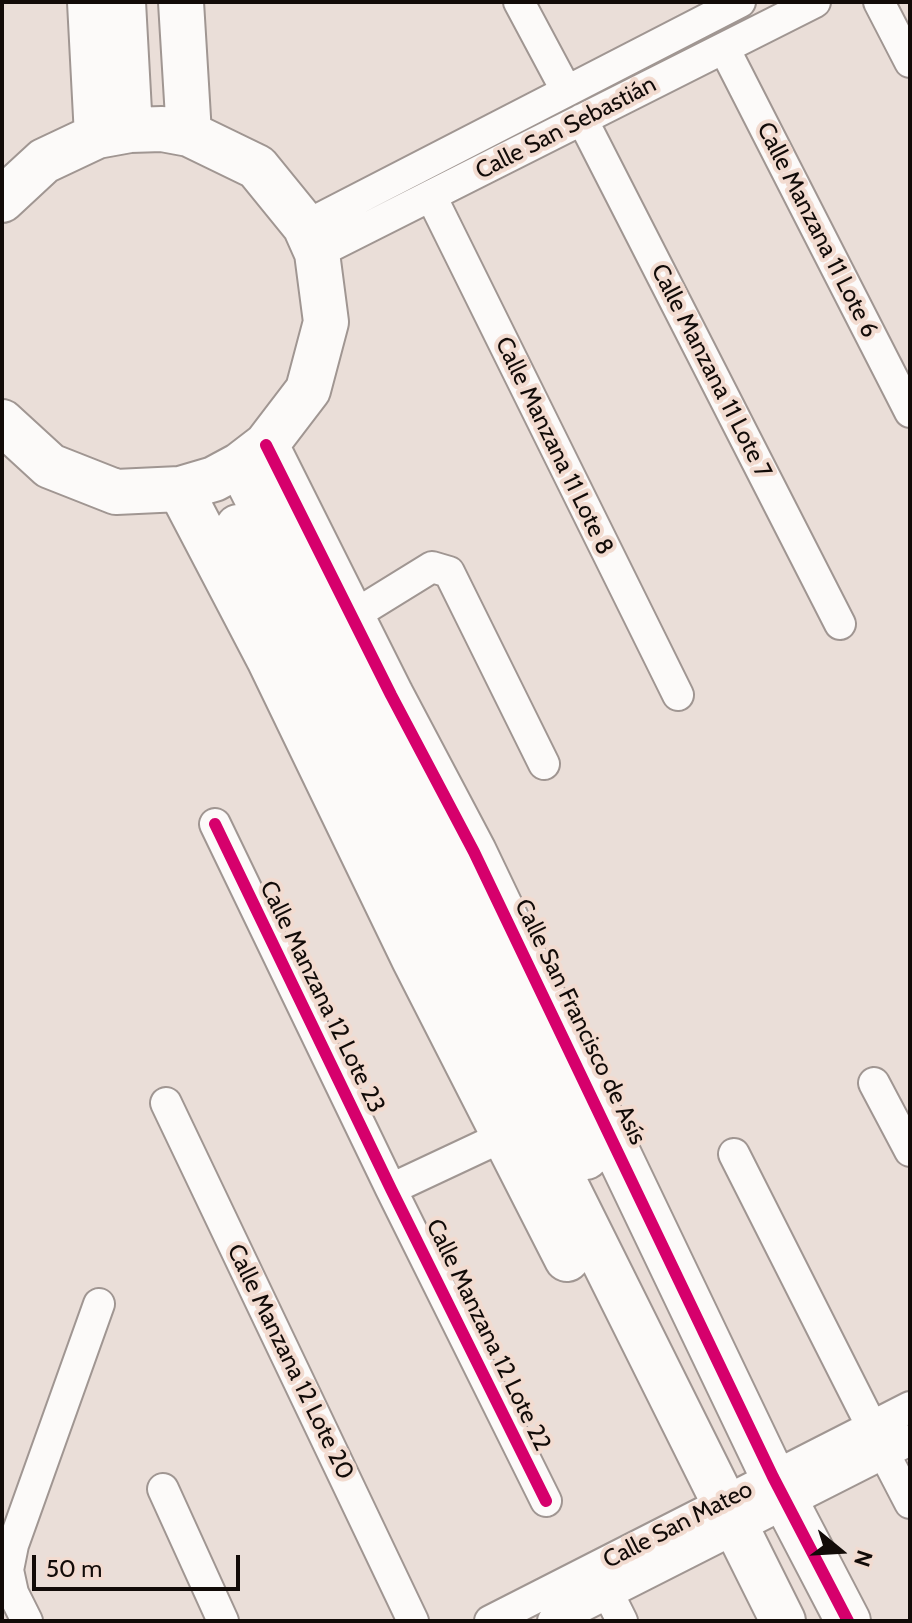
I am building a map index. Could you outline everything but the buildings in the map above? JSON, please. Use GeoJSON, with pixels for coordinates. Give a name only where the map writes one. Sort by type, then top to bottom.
{"type":"FeatureCollection","features":[{"type":"Feature","properties":{"kind":"street"},"geometry":{"type":"LineString","coordinates":[[90,2],[144,132]]}},
{"type":"Feature","properties":{"kind":"street"},"geometry":{"type":"LineString","coordinates":[[123,2],[144,132]]}},
{"type":"Feature","properties":{"kind":"street"},"geometry":{"type":"LineString","coordinates":[[144,132],[155,2]]}},
{"type":"Feature","properties":{"kind":"street"},"geometry":{"type":"LineString","coordinates":[[144,132],[181,2]]}},
{"type":"Feature","properties":{"kind":"street"},"geometry":{"type":"LineString","coordinates":[[519,2],[566,90]]}},
{"type":"Feature","properties":{"kind":"street","name":"Calle San Sebastián"},"geometry":{"type":"LineString","coordinates":[[311,240],[706,10],[740,2]]}},
{"type":"Feature","properties":{"kind":"street","name":"Calle San Sebastián"},"geometry":{"type":"LineString","coordinates":[[311,240],[431,196],[815,2]]}},
{"type":"Feature","properties":{"kind":"street"},"geometry":{"type":"LineString","coordinates":[[879,2],[910,62]]}},
{"type":"Feature","properties":{"kind":"street","name":"Calle Manzana 11 Lote 6"},"geometry":{"type":"LineString","coordinates":[[724,48],[910,412]]}},
{"type":"Feature","properties":{"kind":"street","name":"Calle Manzana 11 Lote 7"},"geometry":{"type":"LineString","coordinates":[[582,119],[840,624]]}},
{"type":"Feature","properties":{"kind":"street"},"geometry":{"type":"LineString","coordinates":[[2,200],[44,161],[144,132],[257,167],[311,240],[326,322],[308,390],[225,469],[116,492],[50,466],[2,422]]}},
{"type":"Feature","properties":{"kind":"street","name":"Calle Manzana 11 Lote 8"},"geometry":{"type":"LineString","coordinates":[[431,196],[678,695]]}},
{"type":"Feature","properties":{"kind":"street","name":"Calle San Francisco de Asís"},"geometry":{"type":"LineString","coordinates":[[225,469],[351,617],[474,852],[742,1509],[783,1621]]}},
{"type":"Feature","properties":{"kind":"street","name":"Calle San Francisco de Asís"},"geometry":{"type":"LineString","coordinates":[[225,469],[269,659],[407,945],[504,1136],[817,1621]]}},
{"type":"Feature","properties":{"kind":"street","name":"Calle San Francisco de Asís"},"geometry":{"type":"LineString","coordinates":[[225,469],[742,1509],[848,1621]]}},
{"type":"Feature","properties":{"kind":"street"},"geometry":{"type":"LineString","coordinates":[[351,617],[432,567],[441,567],[449,572],[544,764]]}},
{"type":"Feature","properties":{"kind":"street","name":"Calle Manzana 12 Lote 23"},"geometry":{"type":"LineString","coordinates":[[215,824],[391,1189]]}},
{"type":"Feature","properties":{"kind":"street"},"geometry":{"type":"LineString","coordinates":[[874,1083],[910,1151]]}},
{"type":"Feature","properties":{"kind":"street","name":"Calle Manzana 12 Lote 20"},"geometry":{"type":"LineString","coordinates":[[166,1103],[413,1621]]}},
{"type":"Feature","properties":{"kind":"street"},"geometry":{"type":"LineString","coordinates":[[391,1189],[504,1136]]}},
{"type":"Feature","properties":{"kind":"street"},"geometry":{"type":"LineString","coordinates":[[734,1154],[889,1440],[910,1503]]}},
{"type":"Feature","properties":{"kind":"street","name":"Calle Manzana 12 Lote 22"},"geometry":{"type":"LineString","coordinates":[[391,1189],[546,1501]]}},
{"type":"Feature","properties":{"kind":"street"},"geometry":{"type":"LineString","coordinates":[[27,1621],[13,1593],[8,1570],[13,1545],[99,1304]]}},
{"type":"Feature","properties":{"kind":"street","name":"Calle San Mateo"},"geometry":{"type":"LineString","coordinates":[[490,1621],[889,1440],[910,1407]]}},
{"type":"Feature","properties":{"kind":"street"},"geometry":{"type":"LineString","coordinates":[[163,1489],[223,1621]]}},
{"type":"Feature","properties":{"kind":"street","name":"Calle San Francisco de Asís"},"geometry":{"type":"LineString","coordinates":[[742,1509],[752,1621]]}},
{"type":"Feature","properties":{"kind":"street","name":"Calle San Mateo"},"geometry":{"type":"LineString","coordinates":[[553,1621],[608,1593],[742,1509]]}},
{"type":"Feature","properties":{"kind":"street"},"geometry":{"type":"LineString","coordinates":[[608,1593],[622,1621]]}},
{"type":"Feature","properties":{"kind":"cycle path"},"geometry":{"type":"LineString","coordinates":[[266,445],[391,695],[474,852],[773,1477],[848,1621]]}},
{"type":"Feature","properties":{"kind":"cycle path"},"geometry":{"type":"LineString","coordinates":[[215,824],[546,1501]]}}]}
